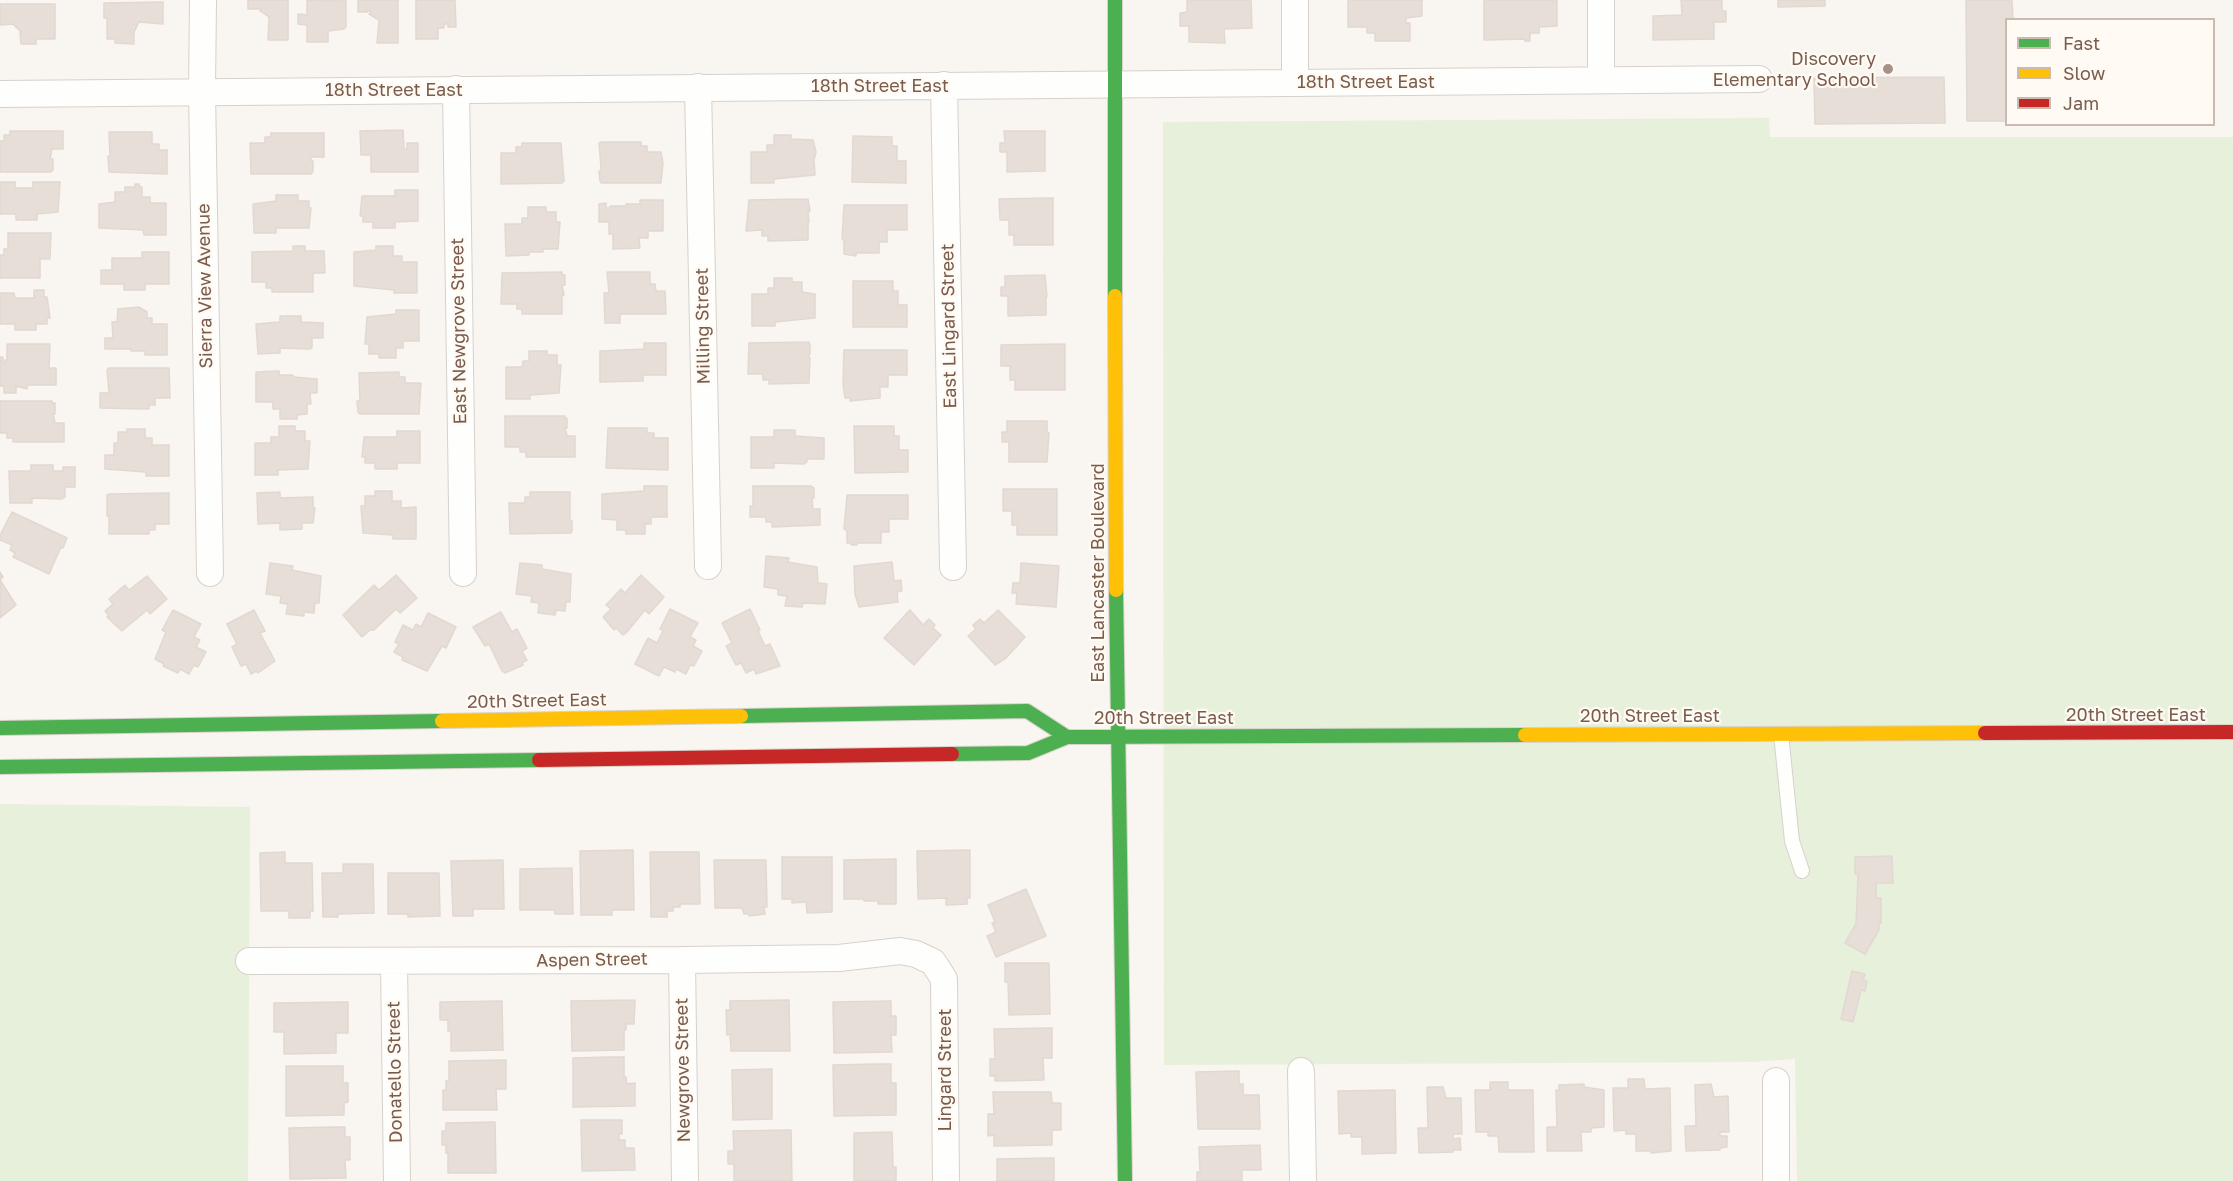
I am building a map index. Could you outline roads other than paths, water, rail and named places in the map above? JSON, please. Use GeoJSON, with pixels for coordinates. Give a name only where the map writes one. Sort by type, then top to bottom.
{"type":"FeatureCollection","features":[{"type":"Feature","properties":{"kind":"main road","name":"East Lancaster Boulevard"},"geometry":{"type":"LineString","coordinates":[[1115,0],[1117,736],[1125,1181]]}},
{"type":"Feature","properties":{"kind":"main road","name":"20th Street East"},"geometry":{"type":"LineString","coordinates":[[0,728],[1027,711],[1067,737]]}},
{"type":"Feature","properties":{"kind":"main road","name":"20th Street East"},"geometry":{"type":"LineString","coordinates":[[0,767],[1029,753],[1067,737],[1117,736],[2233,732]]}},
{"type":"Feature","properties":{"kind":"street","name":"Sierra View Avenue"},"geometry":{"type":"LineString","coordinates":[[203,0],[202,92],[210,573]]}},
{"type":"Feature","properties":{"kind":"street"},"geometry":{"type":"LineString","coordinates":[[1295,0],[1295,83]]}},
{"type":"Feature","properties":{"kind":"street"},"geometry":{"type":"LineString","coordinates":[[1601,0],[1601,80]]}},
{"type":"Feature","properties":{"kind":"street","name":"18th Street East"},"geometry":{"type":"LineString","coordinates":[[0,94],[1759,79]]}},
{"type":"Feature","properties":{"kind":"street","name":"East Lingard Street"},"geometry":{"type":"LineString","coordinates":[[944,85],[953,567]]}},
{"type":"Feature","properties":{"kind":"street","name":"Milling Street"},"geometry":{"type":"LineString","coordinates":[[698,87],[708,566]]}},
{"type":"Feature","properties":{"kind":"street","name":"East Newgrove Street"},"geometry":{"type":"LineString","coordinates":[[456,89],[463,573]]}},
{"type":"Feature","properties":{"kind":"street","name":"Aspen Street"},"geometry":{"type":"LineString","coordinates":[[249,961],[839,958],[900,951],[916,954],[933,962]]}},
{"type":"Feature","properties":{"kind":"street","name":"Newgrove Street"},"geometry":{"type":"LineString","coordinates":[[682,960],[685,1181]]}},
{"type":"Feature","properties":{"kind":"street","name":"Donatello Street"},"geometry":{"type":"LineString","coordinates":[[394,962],[397,1181]]}},
{"type":"Feature","properties":{"kind":"street","name":"Lingard Street"},"geometry":{"type":"LineString","coordinates":[[933,962],[944,979],[946,1007],[944,1047],[946,1181]]}},
{"type":"Feature","properties":{"kind":"street"},"geometry":{"type":"LineString","coordinates":[[1301,1071],[1303,1181]]}},
{"type":"Feature","properties":{"kind":"street"},"geometry":{"type":"LineString","coordinates":[[1776,1081],[1776,1181]]}},
{"type":"Feature","properties":{"kind":"lane"},"geometry":{"type":"LineString","coordinates":[[1781,734],[1792,841],[1802,871]]}},
{"type":"Feature","properties":{"kind":"place","name":"Discovery Elementary School"},"geometry":{"type":"Point","coordinates":[1888,69]}}]}
